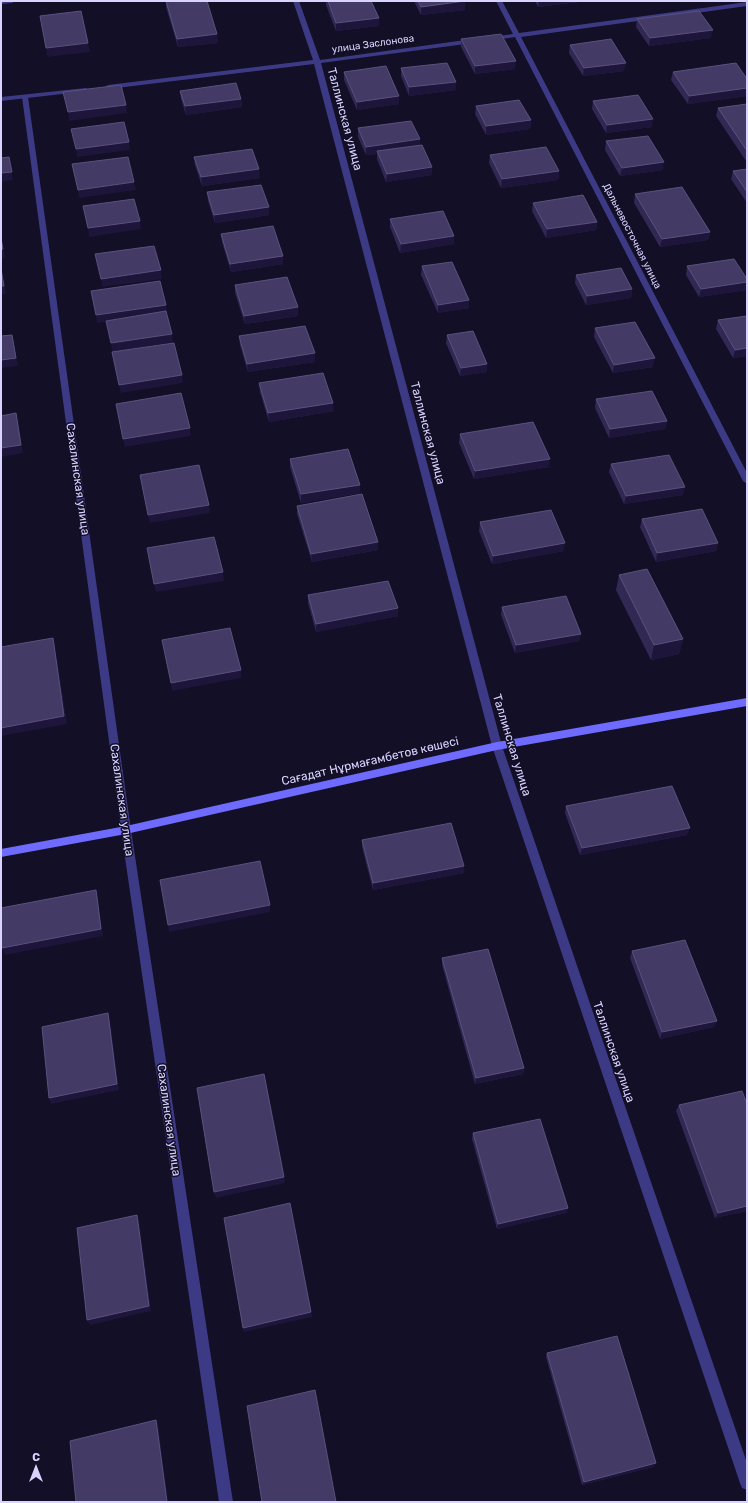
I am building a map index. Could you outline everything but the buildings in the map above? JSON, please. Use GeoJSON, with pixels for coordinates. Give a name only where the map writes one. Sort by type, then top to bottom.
{"type":"FeatureCollection","features":[{"type":"Feature","properties":{"kind":"main road","name":"Сағадат Нұрмағамбетов көшесі"},"geometry":{"type":"LineString","coordinates":[[1,853],[126,830],[497,746],[747,702]]}},
{"type":"Feature","properties":{"kind":"street"},"geometry":{"type":"LineString","coordinates":[[1,2],[12,1]]}},
{"type":"Feature","properties":{"kind":"street","name":"Таллинская улица"},"geometry":{"type":"LineString","coordinates":[[296,1],[316,62],[497,746],[747,1483]]}},
{"type":"Feature","properties":{"kind":"street","name":"Дальневосточная улица"},"geometry":{"type":"LineString","coordinates":[[499,1],[747,481]]}},
{"type":"Feature","properties":{"kind":"street","name":"улица Заслонова"},"geometry":{"type":"LineString","coordinates":[[104,87],[316,62],[747,4]]}},
{"type":"Feature","properties":{"kind":"street"},"geometry":{"type":"LineString","coordinates":[[1,99],[96,88]]}},
{"type":"Feature","properties":{"kind":"street","name":"Сахалинская улица"},"geometry":{"type":"LineString","coordinates":[[25,97],[126,830],[226,1502]]}}]}
